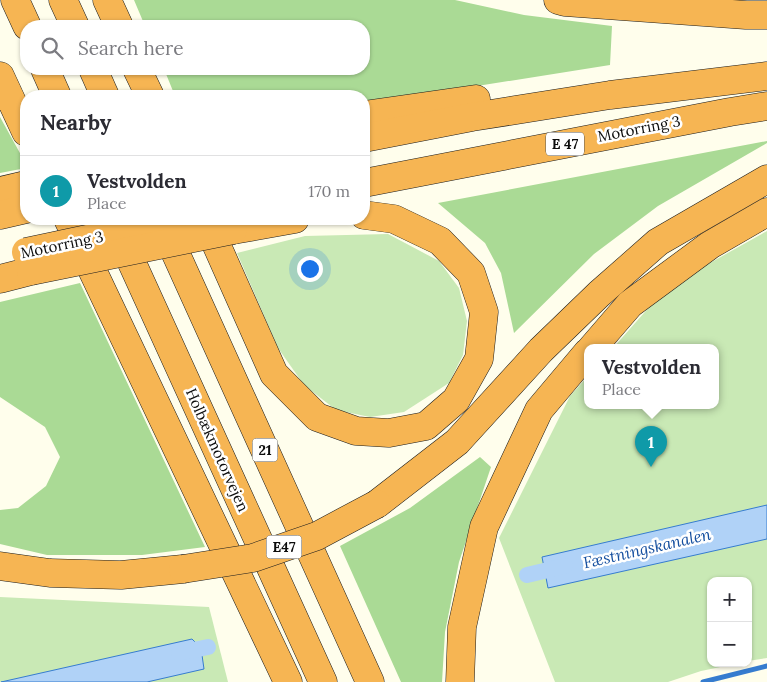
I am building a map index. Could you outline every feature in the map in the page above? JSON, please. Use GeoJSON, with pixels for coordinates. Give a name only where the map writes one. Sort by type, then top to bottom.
{"type":"FeatureCollection","features":[{"type":"Feature","properties":{"kind":"highway"},"geometry":{"type":"LineString","coordinates":[[15,0],[24,20]]}},
{"type":"Feature","properties":{"kind":"highway"},"geometry":{"type":"LineString","coordinates":[[64,0],[72,20]]}},
{"type":"Feature","properties":{"kind":"highway"},"geometry":{"type":"LineString","coordinates":[[107,0],[116,20]]}},
{"type":"Feature","properties":{"kind":"highway"},"geometry":{"type":"LineString","coordinates":[[558,0],[746,15],[767,15]]}},
{"type":"Feature","properties":{"kind":"highway"},"geometry":{"type":"LineString","coordinates":[[48,75],[54,90]]}},
{"type":"Feature","properties":{"kind":"highway"},"geometry":{"type":"LineString","coordinates":[[96,75],[102,90]]}},
{"type":"Feature","properties":{"kind":"highway"},"geometry":{"type":"LineString","coordinates":[[141,75],[147,90]]}},
{"type":"Feature","properties":{"kind":"highway"},"geometry":{"type":"LineString","coordinates":[[0,76],[20,119]]}},
{"type":"Feature","properties":{"kind":"highway"},"geometry":{"type":"LineString","coordinates":[[370,137],[472,117],[610,95],[767,76]]}},
{"type":"Feature","properties":{"kind":"highway"},"geometry":{"type":"LineString","coordinates":[[370,114],[485,98],[610,95]]}},
{"type":"Feature","properties":{"kind":"highway","name":"Motorring 3"},"geometry":{"type":"LineString","coordinates":[[370,182],[767,106]]}},
{"type":"Feature","properties":{"kind":"highway","name":"E47"},"geometry":{"type":"LineString","coordinates":[[0,566],[50,573],[120,575],[183,569],[253,558],[317,536],[377,504],[457,442],[541,350],[599,294],[658,242],[767,179]]}},
{"type":"Feature","properties":{"kind":"highway"},"geometry":{"type":"LineString","coordinates":[[7,208],[20,192]]}},
{"type":"Feature","properties":{"kind":"highway"},"geometry":{"type":"LineString","coordinates":[[595,344],[630,304],[710,245],[767,212]]}},
{"type":"Feature","properties":{"kind":"highway"},"geometry":{"type":"LineString","coordinates":[[208,225],[274,374],[317,416],[356,431],[389,433],[426,426],[456,400],[479,358],[484,312],[471,274],[440,241],[394,219],[370,216]]}},
{"type":"Feature","properties":{"kind":"highway"},"geometry":{"type":"LineString","coordinates":[[71,225],[288,682]]}},
{"type":"Feature","properties":{"kind":"highway","name":"Holbækmotorvejen"},"geometry":{"type":"LineString","coordinates":[[115,225],[323,682]]}},
{"type":"Feature","properties":{"kind":"highway","name":"Motorring 3"},"geometry":{"type":"LineString","coordinates":[[0,259],[29,262],[161,225]]}},
{"type":"Feature","properties":{"kind":"highway","name":"21"},"geometry":{"type":"LineString","coordinates":[[163,225],[370,682]]}},
{"type":"Feature","properties":{"kind":"highway"},"geometry":{"type":"LineString","coordinates":[[0,279],[29,262],[261,225]]}},
{"type":"Feature","properties":{"kind":"highway"},"geometry":{"type":"LineString","coordinates":[[460,682],[462,627],[484,527],[539,410],[584,358]]}},
{"type":"Feature","properties":{"kind":"green space"},"geometry":{"type":"Polygon","coordinates":[[[134,0],[455,0],[524,15],[612,26],[610,65],[370,103],[370,90],[173,90],[166,75],[370,75],[370,20],[142,20],[134,0]]]}},
{"type":"Feature","properties":{"kind":"green space"},"geometry":{"type":"Polygon","coordinates":[[[0,117],[20,153],[20,169],[0,173],[0,117]]]}},
{"type":"Feature","properties":{"kind":"green space"},"geometry":{"type":"Polygon","coordinates":[[[767,141],[767,143],[658,206],[594,254],[514,333],[501,273],[485,243],[438,203],[767,141]]]}},
{"type":"Feature","properties":{"kind":"green space"},"geometry":{"type":"Polygon","coordinates":[[[767,231],[767,658],[752,660],[752,577],[707,577],[707,667],[720,667],[701,671],[668,682],[555,682],[499,538],[570,396],[584,380],[584,409],[719,409],[719,344],[617,344],[667,287],[767,231]]]}},
{"type":"Feature","properties":{"kind":"green space"},"geometry":{"type":"Polygon","coordinates":[[[388,234],[439,261],[459,288],[467,321],[463,355],[449,383],[404,412],[370,417],[336,410],[304,385],[278,348],[237,253],[305,236],[388,234]]]}},
{"type":"Feature","properties":{"kind":"green space"},"geometry":{"type":"Polygon","coordinates":[[[80,283],[205,547],[142,555],[47,555],[0,544],[0,510],[18,508],[46,486],[60,457],[45,427],[0,397],[0,302],[80,283]]]}},
{"type":"Feature","properties":{"kind":"green space"},"geometry":{"type":"Polygon","coordinates":[[[480,457],[491,467],[459,562],[445,632],[442,682],[401,682],[340,546],[410,508],[480,457]]]}},
{"type":"Feature","properties":{"kind":"green space"},"geometry":{"type":"Polygon","coordinates":[[[0,597],[209,607],[228,682],[0,682],[0,597]]]}},
{"type":"Feature","properties":{"kind":"water"},"geometry":{"type":"Polygon","coordinates":[[[767,505],[767,539],[548,588],[542,557],[767,505]]]}},
{"type":"Feature","properties":{"kind":"water"},"geometry":{"type":"Polygon","coordinates":[[[192,639],[201,648],[204,669],[147,682],[1,682],[192,639]]]}},
{"type":"Feature","properties":{"kind":"waterway","name":"Fæstningskanalen"},"geometry":{"type":"LineString","coordinates":[[527,575],[565,566]]}},
{"type":"Feature","properties":{"kind":"waterway","name":"Fæstningskanalen"},"geometry":{"type":"LineString","coordinates":[[179,653],[208,647]]}},
{"type":"Feature","properties":{"kind":"waterway"},"geometry":{"type":"LineString","coordinates":[[703,682],[767,666]]}},
{"type":"Feature","properties":{"kind":"place","name":"Vestvolden"},"geometry":{"type":"Point","coordinates":[651,467]}}]}
